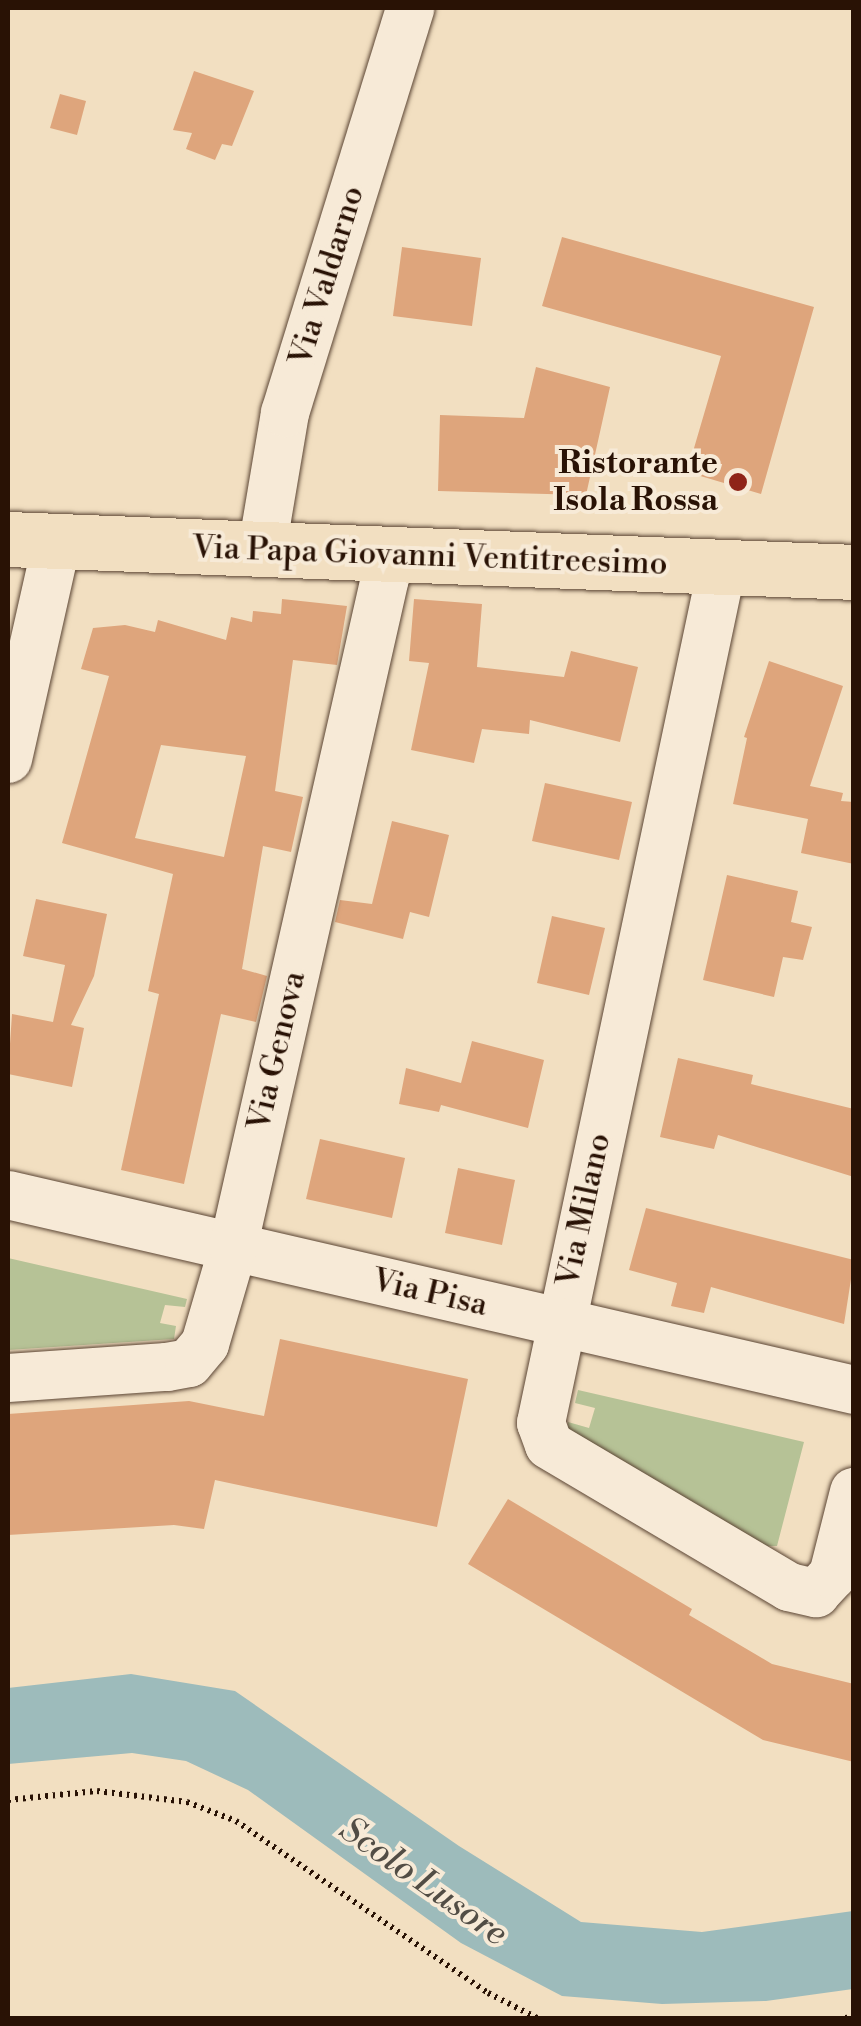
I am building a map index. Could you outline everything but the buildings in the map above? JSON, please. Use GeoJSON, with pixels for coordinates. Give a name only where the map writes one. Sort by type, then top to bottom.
{"type":"FeatureCollection","features":[{"type":"Feature","properties":{"kind":"main road","name":"Via Papa Giovanni Ventitreesimo"},"geometry":{"type":"LineString","coordinates":[[32,540],[854,572]]}},
{"type":"Feature","properties":{"kind":"street","name":"Via Valdarno"},"geometry":{"type":"LineString","coordinates":[[262,548],[284,414],[410,8]]}},
{"type":"Feature","properties":{"kind":"street"},"geometry":{"type":"LineString","coordinates":[[8,759],[32,540]]}},
{"type":"Feature","properties":{"kind":"street","name":"Via Genova"},"geometry":{"type":"LineString","coordinates":[[8,1378],[189,1363],[205,1344],[233,1248],[385,578],[385,554]]}},
{"type":"Feature","properties":{"kind":"street","name":"Via Milano"},"geometry":{"type":"LineString","coordinates":[[722,567],[541,1423],[549,1445],[788,1586],[816,1593],[833,1575],[854,1492]]}},
{"type":"Feature","properties":{"kind":"street","name":"Via Pisa"},"geometry":{"type":"LineString","coordinates":[[8,1195],[854,1390]]}},
{"type":"Feature","properties":{"kind":"path"},"geometry":{"type":"LineString","coordinates":[[8,1800],[98,1791],[186,1802],[219,1815],[284,1853],[488,1993],[537,2018]]}},
{"type":"Feature","properties":{"kind":"path"},"geometry":{"type":"LineString","coordinates":[[845,2018],[854,2017]]}},
{"type":"Feature","properties":{"kind":"green space"},"geometry":{"type":"Polygon","coordinates":[[[8,1258],[187,1299],[185,1307],[165,1305],[160,1323],[176,1326],[174,1339],[8,1350],[8,1258]]]}},
{"type":"Feature","properties":{"kind":"green space"},"geometry":{"type":"Polygon","coordinates":[[[578,1390],[804,1442],[777,1546],[767,1546],[567,1433],[568,1422],[589,1428],[595,1408],[575,1403],[578,1390]]]}},
{"type":"Feature","properties":{"kind":"water","name":"Scolo Lusore"},"geometry":{"type":"Polygon","coordinates":[[[131,1674],[235,1691],[459,1846],[581,1922],[702,1932],[853,1911],[853,1989],[766,2001],[662,2004],[562,1996],[461,1943],[248,1790],[186,1761],[132,1753],[8,1764],[8,1688],[131,1674]]]}},
{"type":"Feature","properties":{"kind":"place","name":"Ristorante Isola Rossa"},"geometry":{"type":"Point","coordinates":[738,482]}}]}
